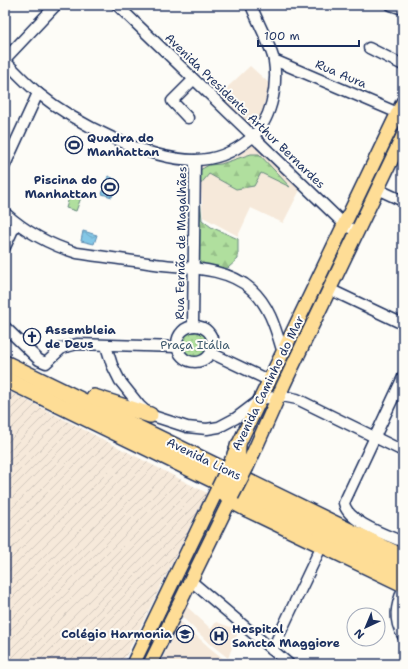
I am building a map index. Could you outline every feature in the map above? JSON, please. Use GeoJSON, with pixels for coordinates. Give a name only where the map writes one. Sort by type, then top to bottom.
{"type":"FeatureCollection","features":[{"type":"Feature","properties":{"kind":"highway","name":"Avenida Lions"},"geometry":{"type":"LineString","coordinates":[[5,363],[403,557]]}},
{"type":"Feature","properties":{"kind":"highway"},"geometry":{"type":"LineString","coordinates":[[21,370],[150,416]]}},
{"type":"Feature","properties":{"kind":"highway","name":"Avenida Lions"},"geometry":{"type":"LineString","coordinates":[[5,379],[194,472],[403,572]]}},
{"type":"Feature","properties":{"kind":"highway"},"geometry":{"type":"LineString","coordinates":[[239,459],[226,494],[322,545],[403,584]]}},
{"type":"Feature","properties":{"kind":"main road","name":"Avenida Caminho do Mar"},"geometry":{"type":"LineString","coordinates":[[239,459],[261,399],[401,108]]}},
{"type":"Feature","properties":{"kind":"main road","name":"Avenida Caminho do Mar"},"geometry":{"type":"LineString","coordinates":[[239,459],[278,397],[403,136]]}},
{"type":"Feature","properties":{"kind":"main road"},"geometry":{"type":"LineString","coordinates":[[150,664],[191,581],[226,494]]}},
{"type":"Feature","properties":{"kind":"main road"},"geometry":{"type":"LineString","coordinates":[[133,664],[226,494]]}},
{"type":"Feature","properties":{"kind":"street"},"geometry":{"type":"LineString","coordinates":[[56,5],[5,60],[38,93],[64,110],[115,139],[158,153],[195,160],[224,156],[236,150],[260,130],[269,111],[274,80],[274,60],[250,5]]}},
{"type":"Feature","properties":{"kind":"street","name":"Avenida Presidente Arthur Bernardes"},"geometry":{"type":"LineString","coordinates":[[117,5],[345,225],[357,232]]}},
{"type":"Feature","properties":{"kind":"street"},"geometry":{"type":"LineString","coordinates":[[391,5],[403,9]]}},
{"type":"Feature","properties":{"kind":"street"},"geometry":{"type":"LineString","coordinates":[[369,48],[403,65]]}},
{"type":"Feature","properties":{"kind":"street","name":"Rua Aura"},"geometry":{"type":"LineString","coordinates":[[274,60],[401,108]]}},
{"type":"Feature","properties":{"kind":"street"},"geometry":{"type":"LineString","coordinates":[[188,118],[172,102],[193,80]]}},
{"type":"Feature","properties":{"kind":"street"},"geometry":{"type":"LineString","coordinates":[[5,165],[38,93]]}},
{"type":"Feature","properties":{"kind":"street","name":"Rua Fernão de Magalhães"},"geometry":{"type":"LineString","coordinates":[[193,326],[195,160]]}},
{"type":"Feature","properties":{"kind":"street"},"geometry":{"type":"LineString","coordinates":[[377,189],[403,201]]}},
{"type":"Feature","properties":{"kind":"street"},"geometry":{"type":"LineString","coordinates":[[5,213],[16,223],[48,243],[77,253],[194,269],[227,276],[252,290],[263,303],[273,321],[284,353]]}},
{"type":"Feature","properties":{"kind":"street"},"geometry":{"type":"LineString","coordinates":[[5,247],[16,223]]}},
{"type":"Feature","properties":{"kind":"street"},"geometry":{"type":"LineString","coordinates":[[329,290],[403,324]]}},
{"type":"Feature","properties":{"kind":"street"},"geometry":{"type":"LineString","coordinates":[[193,326],[208,332],[212,342],[211,353],[203,360],[192,362],[182,357],[177,347],[179,336],[187,328],[193,326]]}},
{"type":"Feature","properties":{"kind":"street"},"geometry":{"type":"LineString","coordinates":[[5,328],[39,360],[46,363],[59,351],[69,346],[82,344],[106,346],[177,347]]}},
{"type":"Feature","properties":{"kind":"street"},"geometry":{"type":"LineString","coordinates":[[106,346],[112,365],[120,381],[150,416],[194,428],[213,428],[236,418],[261,399],[288,396],[403,451]]}},
{"type":"Feature","properties":{"kind":"street"},"geometry":{"type":"LineString","coordinates":[[211,353],[270,381]]}},
{"type":"Feature","properties":{"kind":"street"},"geometry":{"type":"LineString","coordinates":[[403,377],[345,500],[346,510],[351,516],[362,523],[403,542]]}},
{"type":"Feature","properties":{"kind":"street"},"geometry":{"type":"LineString","coordinates":[[272,650],[322,545]]}},
{"type":"Feature","properties":{"kind":"street"},"geometry":{"type":"LineString","coordinates":[[191,581],[289,664]]}},
{"type":"Feature","properties":{"kind":"street"},"geometry":{"type":"LineString","coordinates":[[403,589],[396,612],[397,622],[403,636]]}},
{"type":"Feature","properties":{"kind":"shaded area"},"geometry":{"type":"Polygon","coordinates":[[[250,66],[270,84],[260,118],[250,129],[217,97],[250,66]]]}},
{"type":"Feature","properties":{"kind":"shaded area"},"geometry":{"type":"Polygon","coordinates":[[[253,144],[300,190],[283,223],[251,208],[238,236],[203,217],[199,161],[229,161],[253,144]]]}},
{"type":"Feature","properties":{"kind":"shaded area"},"geometry":{"type":"Polygon","coordinates":[[[5,389],[207,493],[122,664],[5,664],[5,389]]]}},
{"type":"Feature","properties":{"kind":"shaded area","name":"Hospital Sancta Maggiore"},"geometry":{"type":"Polygon","coordinates":[[[185,605],[211,629],[216,622],[239,630],[228,658],[208,642],[181,616],[185,605]]]}},
{"type":"Feature","properties":{"kind":"shaded area","name":"Colégio Harmonia"},"geometry":{"type":"Polygon","coordinates":[[[180,621],[210,648],[230,664],[160,664],[180,621]]]}},
{"type":"Feature","properties":{"kind":"green space","name":"Quadra do Manhattan"},"geometry":{"type":"Polygon","coordinates":[[[74,136],[81,140],[75,153],[68,149],[74,136]]]}},
{"type":"Feature","properties":{"kind":"green space"},"geometry":{"type":"Polygon","coordinates":[[[251,154],[259,154],[290,187],[261,173],[254,186],[236,189],[209,174],[199,186],[202,220],[211,227],[238,239],[238,259],[228,268],[207,268],[191,259],[191,175],[209,165],[221,164],[251,154]]]}},
{"type":"Feature","properties":{"kind":"green space"},"geometry":{"type":"Polygon","coordinates":[[[71,191],[82,195],[76,211],[66,208],[71,191]]]}},
{"type":"Feature","properties":{"kind":"green space","name":"Praça Itália"},"geometry":{"type":"Polygon","coordinates":[[[195,330],[206,334],[210,345],[206,356],[195,360],[184,356],[180,345],[184,334],[195,330]]]}},
{"type":"Feature","properties":{"kind":"water","name":"Piscina do Manhattan"},"geometry":{"type":"Polygon","coordinates":[[[108,176],[117,180],[112,197],[102,194],[108,176]]]}},
{"type":"Feature","properties":{"kind":"water"},"geometry":{"type":"Polygon","coordinates":[[[83,231],[97,235],[94,244],[81,241],[83,231]]]}},
{"type":"Feature","properties":{"kind":"place","name":"Quadra do Manhattan"},"geometry":{"type":"Point","coordinates":[74,145]}},
{"type":"Feature","properties":{"kind":"place","name":"Piscina do Manhattan"},"geometry":{"type":"Point","coordinates":[110,187]}},
{"type":"Feature","properties":{"kind":"place","name":"Assembleia de Deus"},"geometry":{"type":"Point","coordinates":[32,337]}},
{"type":"Feature","properties":{"kind":"place","name":"Colégio Harmonia"},"geometry":{"type":"Point","coordinates":[185,634]}},
{"type":"Feature","properties":{"kind":"place","name":"Hospital Sancta Maggiore"},"geometry":{"type":"Point","coordinates":[219,636]}}]}
